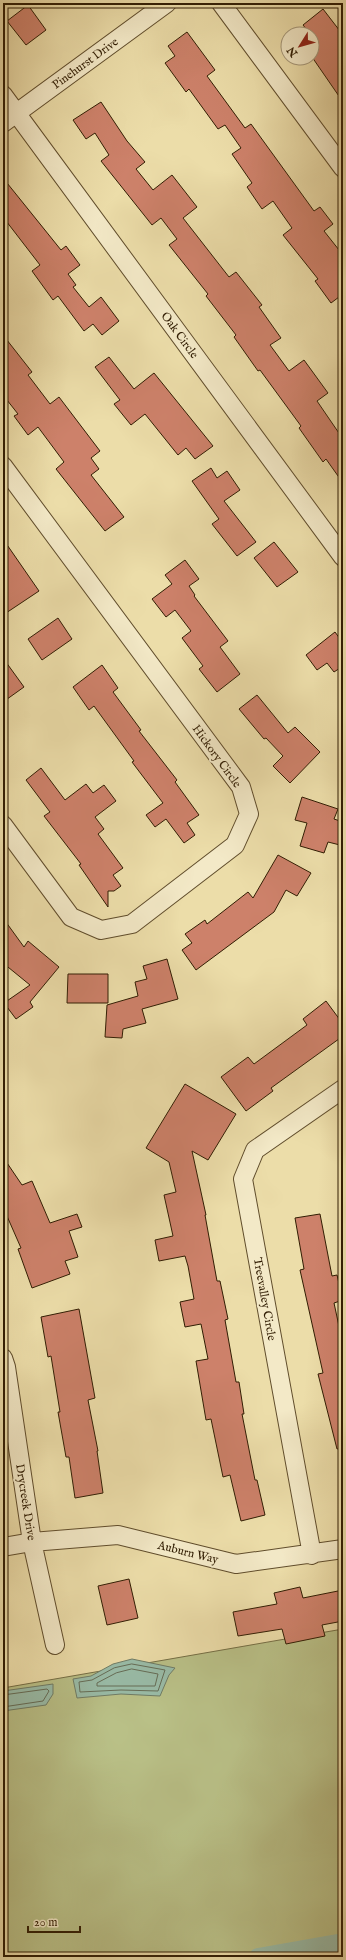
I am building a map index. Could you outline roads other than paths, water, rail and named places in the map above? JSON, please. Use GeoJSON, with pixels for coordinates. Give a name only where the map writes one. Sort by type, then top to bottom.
{"type":"FeatureCollection","features":[{"type":"Feature","properties":{"kind":"street","name":"Pinehurst Drive"},"geometry":{"type":"LineString","coordinates":[[10,118],[167,3]]}},
{"type":"Feature","properties":{"kind":"street"},"geometry":{"type":"LineString","coordinates":[[221,3],[343,168]]}},
{"type":"Feature","properties":{"kind":"street","name":"Oak Circle"},"geometry":{"type":"LineString","coordinates":[[3,95],[10,118],[343,557]]}},
{"type":"Feature","properties":{"kind":"street","name":"Hickory Circle"},"geometry":{"type":"LineString","coordinates":[[3,466],[241,787],[249,814],[235,845],[132,924],[101,930],[71,917],[3,825]]}},
{"type":"Feature","properties":{"kind":"street","name":"Treevalley Circle"},"geometry":{"type":"LineString","coordinates":[[312,1555],[243,1179],[255,1150],[343,1089]]}},
{"type":"Feature","properties":{"kind":"street","name":"Drycreek Drive"},"geometry":{"type":"LineString","coordinates":[[3,1358],[6,1367],[32,1542],[55,1645]]}},
{"type":"Feature","properties":{"kind":"street","name":"Auburn Way"},"geometry":{"type":"LineString","coordinates":[[3,1547],[32,1542],[118,1535],[236,1564],[312,1555],[343,1549]]}},
{"type":"Feature","properties":{"kind":"water"},"geometry":{"type":"Polygon","coordinates":[[[132,1659],[175,1668],[169,1675],[160,1696],[121,1694],[77,1698],[73,1679],[91,1676],[113,1664],[132,1659]]]}},
{"type":"Feature","properties":{"kind":"water"},"geometry":{"type":"Polygon","coordinates":[[[53,1684],[53,1694],[46,1705],[3,1711],[3,1691],[53,1684]]]}},
{"type":"Feature","properties":{"kind":"waterway"},"geometry":{"type":"LineString","coordinates":[[258,1957],[343,1942]]}}]}
